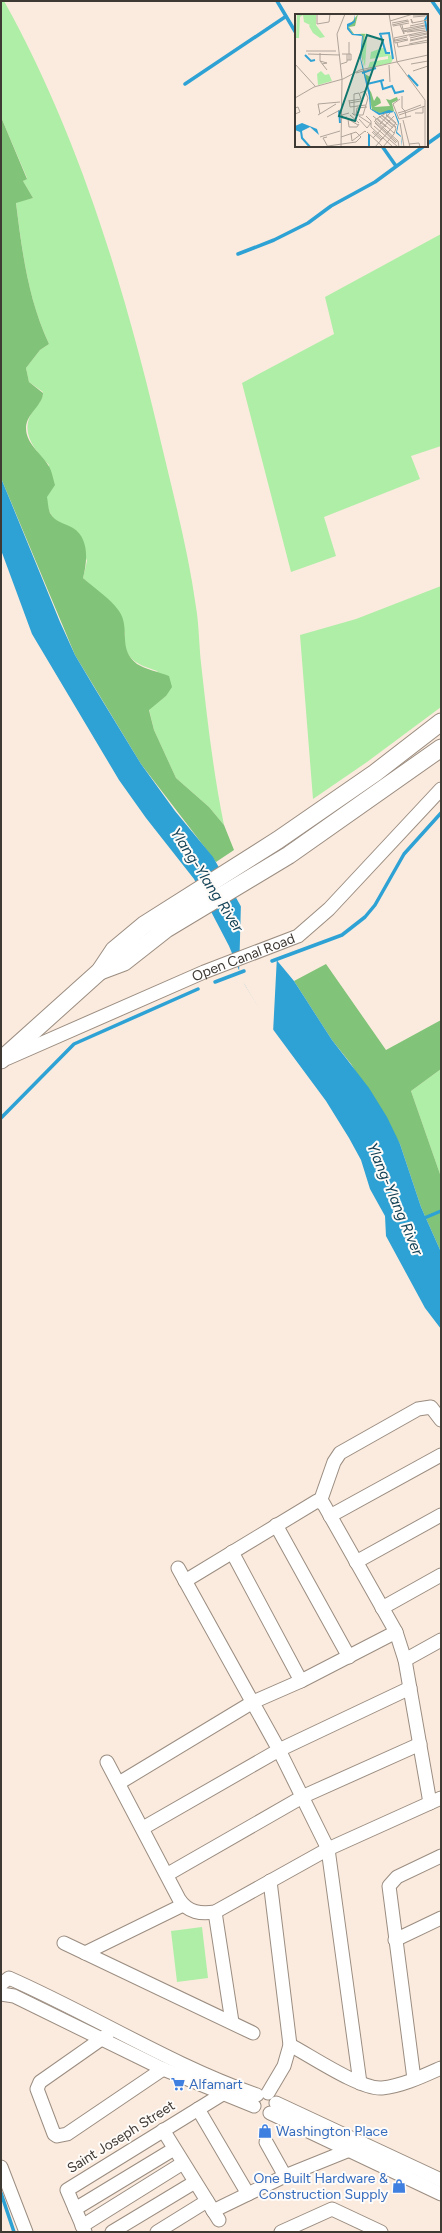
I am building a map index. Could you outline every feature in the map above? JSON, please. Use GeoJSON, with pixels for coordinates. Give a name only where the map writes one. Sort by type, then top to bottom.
{"type":"FeatureCollection","features":[{"type":"Feature","properties":{"kind":"main road","name":"Open Canal Road"},"geometry":{"type":"LineString","coordinates":[[1,1060],[100,971],[114,950],[144,925],[182,899],[250,858],[375,773],[441,722]]}},
{"type":"Feature","properties":{"kind":"main road","name":"Open Canal Road"},"geometry":{"type":"LineString","coordinates":[[100,971],[124,962],[166,930],[259,874],[389,786],[441,748]]}},
{"type":"Feature","properties":{"kind":"street","name":"Open Canal Road"},"geometry":{"type":"LineString","coordinates":[[1,1060],[170,986],[292,939],[306,930],[329,909],[441,789]]}},
{"type":"Feature","properties":{"kind":"street"},"geometry":{"type":"LineString","coordinates":[[320,1502],[334,1462],[340,1452],[418,1409],[432,1407],[441,1420]]}},
{"type":"Feature","properties":{"kind":"street"},"geometry":{"type":"LineString","coordinates":[[330,1516],[441,1455]]}},
{"type":"Feature","properties":{"kind":"street"},"geometry":{"type":"LineString","coordinates":[[107,1762],[168,1874],[183,1905],[196,1913],[215,1912],[328,1848],[436,1801],[420,1744],[405,1660],[396,1632],[330,1516],[320,1502],[314,1501],[185,1581]]}},
{"type":"Feature","properties":{"kind":"street"},"geometry":{"type":"LineString","coordinates":[[356,1562],[441,1515]]}},
{"type":"Feature","properties":{"kind":"street"},"geometry":{"type":"LineString","coordinates":[[276,1525],[349,1657]]}},
{"type":"Feature","properties":{"kind":"street"},"geometry":{"type":"LineString","coordinates":[[232,1552],[301,1681]]}},
{"type":"Feature","properties":{"kind":"street"},"geometry":{"type":"LineString","coordinates":[[178,1568],[304,1796],[328,1848],[360,2083]]}},
{"type":"Feature","properties":{"kind":"street"},"geometry":{"type":"LineString","coordinates":[[382,1608],[441,1576]]}},
{"type":"Feature","properties":{"kind":"street"},"geometry":{"type":"LineString","coordinates":[[119,1782],[253,1702],[301,1681],[396,1632]]}},
{"type":"Feature","properties":{"kind":"street"},"geometry":{"type":"LineString","coordinates":[[405,1660],[441,1640]]}},
{"type":"Feature","properties":{"kind":"street"},"geometry":{"type":"LineString","coordinates":[[143,1828],[279,1750],[410,1688]]}},
{"type":"Feature","properties":{"kind":"street"},"geometry":{"type":"LineString","coordinates":[[168,1874],[304,1796],[420,1744]]}},
{"type":"Feature","properties":{"kind":"street"},"geometry":{"type":"LineString","coordinates":[[414,2079],[389,1886],[398,1877],[441,1856]]}},
{"type":"Feature","properties":{"kind":"street"},"geometry":{"type":"LineString","coordinates":[[265,2102],[284,2066],[290,2045],[270,1881]]}},
{"type":"Feature","properties":{"kind":"street"},"geometry":{"type":"LineString","coordinates":[[85,1953],[183,1905]]}},
{"type":"Feature","properties":{"kind":"street"},"geometry":{"type":"LineString","coordinates":[[215,1912],[232,2022]]}},
{"type":"Feature","properties":{"kind":"street"},"geometry":{"type":"LineString","coordinates":[[395,1940],[441,1918]]}},
{"type":"Feature","properties":{"kind":"street"},"geometry":{"type":"LineString","coordinates":[[64,1943],[253,2033]]}},
{"type":"Feature","properties":{"kind":"street"},"geometry":{"type":"LineString","coordinates":[[1,1984],[9,1978],[37,1990],[113,2030],[188,2073],[229,2090],[265,2102],[365,2144],[441,2180]]}},
{"type":"Feature","properties":{"kind":"street"},"geometry":{"type":"LineString","coordinates":[[37,1990],[54,2015]]}},
{"type":"Feature","properties":{"kind":"street"},"geometry":{"type":"LineString","coordinates":[[1,1994],[14,1996],[163,2069],[188,2073]]}},
{"type":"Feature","properties":{"kind":"street"},"geometry":{"type":"LineString","coordinates":[[113,2030],[102,2040],[40,2082],[37,2089],[54,2134],[57,2136],[67,2134],[163,2069]]}},
{"type":"Feature","properties":{"kind":"street"},"geometry":{"type":"LineString","coordinates":[[290,2045],[360,2083],[380,2088],[414,2079],[441,2068]]}},
{"type":"Feature","properties":{"kind":"street","name":"Saint Joseph Street"},"geometry":{"type":"LineString","coordinates":[[75,2209],[67,2190],[229,2090]]}},
{"type":"Feature","properties":{"kind":"street"},"geometry":{"type":"LineString","coordinates":[[265,2102],[347,2151],[441,2194]]}},
{"type":"Feature","properties":{"kind":"street"},"geometry":{"type":"LineString","coordinates":[[198,2109],[248,2194]]}},
{"type":"Feature","properties":{"kind":"street"},"geometry":{"type":"LineString","coordinates":[[162,2130],[213,2211]]}},
{"type":"Feature","properties":{"kind":"street"},"geometry":{"type":"LineString","coordinates":[[266,2142],[285,2176]]}},
{"type":"Feature","properties":{"kind":"street"},"geometry":{"type":"LineString","coordinates":[[157,2232],[213,2211],[285,2176],[365,2144]]}},
{"type":"Feature","properties":{"kind":"street"},"geometry":{"type":"LineString","coordinates":[[174,2149],[75,2209],[84,2229],[183,2163]]}},
{"type":"Feature","properties":{"kind":"street"},"geometry":{"type":"LineString","coordinates":[[1,2167],[26,2232]]}},
{"type":"Feature","properties":{"kind":"street"},"geometry":{"type":"LineString","coordinates":[[112,2232],[195,2182]]}},
{"type":"Feature","properties":{"kind":"street"},"geometry":{"type":"LineString","coordinates":[[281,2232],[305,2227],[332,2209],[361,2227],[381,2232]]}},
{"type":"Feature","properties":{"kind":"green space"},"geometry":{"type":"Polygon","coordinates":[[[1,1],[4,1],[32,54],[57,109],[100,222],[135,338],[190,569],[197,614],[201,663],[211,744],[224,825],[209,807],[176,778],[154,730],[149,709],[166,696],[157,671],[141,665],[128,654],[126,649],[125,632],[116,616],[95,589],[83,578],[87,561],[74,529],[57,521],[49,510],[47,503],[47,487],[49,465],[34,447],[28,433],[27,426],[29,418],[41,400],[43,392],[29,382],[26,368],[40,350],[49,344],[31,292],[16,202],[33,198],[23,181],[27,178],[1,117],[1,1]]]}},
{"type":"Feature","properties":{"kind":"green space"},"geometry":{"type":"Polygon","coordinates":[[[1,117],[27,179],[23,181],[33,198],[16,203],[27,275],[36,310],[49,344],[40,350],[26,368],[29,382],[43,393],[40,402],[31,414],[27,423],[26,428],[28,439],[49,467],[55,485],[47,497],[50,513],[57,520],[73,528],[82,538],[86,551],[86,565],[83,578],[107,597],[119,611],[124,624],[127,652],[140,666],[169,676],[172,687],[166,696],[149,710],[154,730],[176,778],[209,807],[224,825],[234,850],[216,862],[141,764],[75,655],[1,478],[1,117]]]}},
{"type":"Feature","properties":{"kind":"green space"},"geometry":{"type":"Polygon","coordinates":[[[441,234],[441,446],[411,456],[420,479],[324,517],[336,556],[291,572],[242,383],[334,334],[325,297],[441,234]]]}},
{"type":"Feature","properties":{"kind":"green space"},"geometry":{"type":"Polygon","coordinates":[[[441,586],[441,707],[367,762],[313,799],[300,635],[356,619],[441,586]]]}},
{"type":"Feature","properties":{"kind":"green space"},"geometry":{"type":"Polygon","coordinates":[[[326,964],[386,1050],[441,1020],[441,1069],[411,1091],[441,1177],[441,1252],[421,1207],[400,1144],[351,1064],[332,1040],[294,981],[326,964]]]}},
{"type":"Feature","properties":{"kind":"green space"},"geometry":{"type":"Polygon","coordinates":[[[441,1069],[441,1177],[411,1091],[441,1069]]]}},
{"type":"Feature","properties":{"kind":"green space"},"geometry":{"type":"Polygon","coordinates":[[[202,1927],[208,1978],[177,1982],[171,1931],[202,1927]]]}},
{"type":"Feature","properties":{"kind":"water","name":"Ylang-Ylang River"},"geometry":{"type":"Polygon","coordinates":[[[1,478],[60,622],[75,655],[94,687],[141,764],[175,811],[213,857],[260,940],[294,981],[332,1040],[369,1088],[387,1117],[400,1144],[421,1207],[441,1252],[441,1329],[425,1308],[386,1236],[385,1216],[370,1189],[361,1160],[349,1138],[326,1101],[269,1024],[245,985],[229,946],[194,879],[146,818],[119,780],[32,634],[1,550],[1,478]]]}},
{"type":"Feature","properties":{"kind":"pier"},"geometry":{"type":"Polygon","coordinates":[[[241,902],[262,939],[277,956],[273,1033],[239,975],[241,902]]]}},
{"type":"Feature","properties":{"kind":"waterway"},"geometry":{"type":"LineString","coordinates":[[277,1],[295,31]]}},
{"type":"Feature","properties":{"kind":"waterway"},"geometry":{"type":"LineString","coordinates":[[432,1],[441,14]]}},
{"type":"Feature","properties":{"kind":"waterway"},"geometry":{"type":"LineString","coordinates":[[185,84],[285,17]]}},
{"type":"Feature","properties":{"kind":"waterway"},"geometry":{"type":"LineString","coordinates":[[428,143],[441,134]]}},
{"type":"Feature","properties":{"kind":"waterway"},"geometry":{"type":"LineString","coordinates":[[383,147],[396,166]]}},
{"type":"Feature","properties":{"kind":"waterway"},"geometry":{"type":"LineString","coordinates":[[238,254],[274,240],[308,223],[331,206],[375,182],[423,147]]}},
{"type":"Feature","properties":{"kind":"waterway"},"geometry":{"type":"LineString","coordinates":[[272,961],[342,935],[365,917],[375,905],[404,854],[441,813]]}},
{"type":"Feature","properties":{"kind":"waterway"},"geometry":{"type":"LineString","coordinates":[[215,982],[244,971]]}},
{"type":"Feature","properties":{"kind":"waterway"},"geometry":{"type":"LineString","coordinates":[[1,1118],[74,1044],[198,989]]}},
{"type":"Feature","properties":{"kind":"waterway"},"geometry":{"type":"LineString","coordinates":[[422,1219],[441,1211]]}},
{"type":"Feature","properties":{"kind":"waterway"},"geometry":{"type":"LineString","coordinates":[[1,2193],[14,2232]]}},
{"type":"Feature","properties":{"kind":"place","name":"Alfamart"},"geometry":{"type":"Point","coordinates":[178,2084]}},
{"type":"Feature","properties":{"kind":"place","name":"Washington Place"},"geometry":{"type":"Point","coordinates":[265,2131]}},
{"type":"Feature","properties":{"kind":"place","name":"One Built Hardware & Construction Supply"},"geometry":{"type":"Point","coordinates":[399,2186]}}]}
